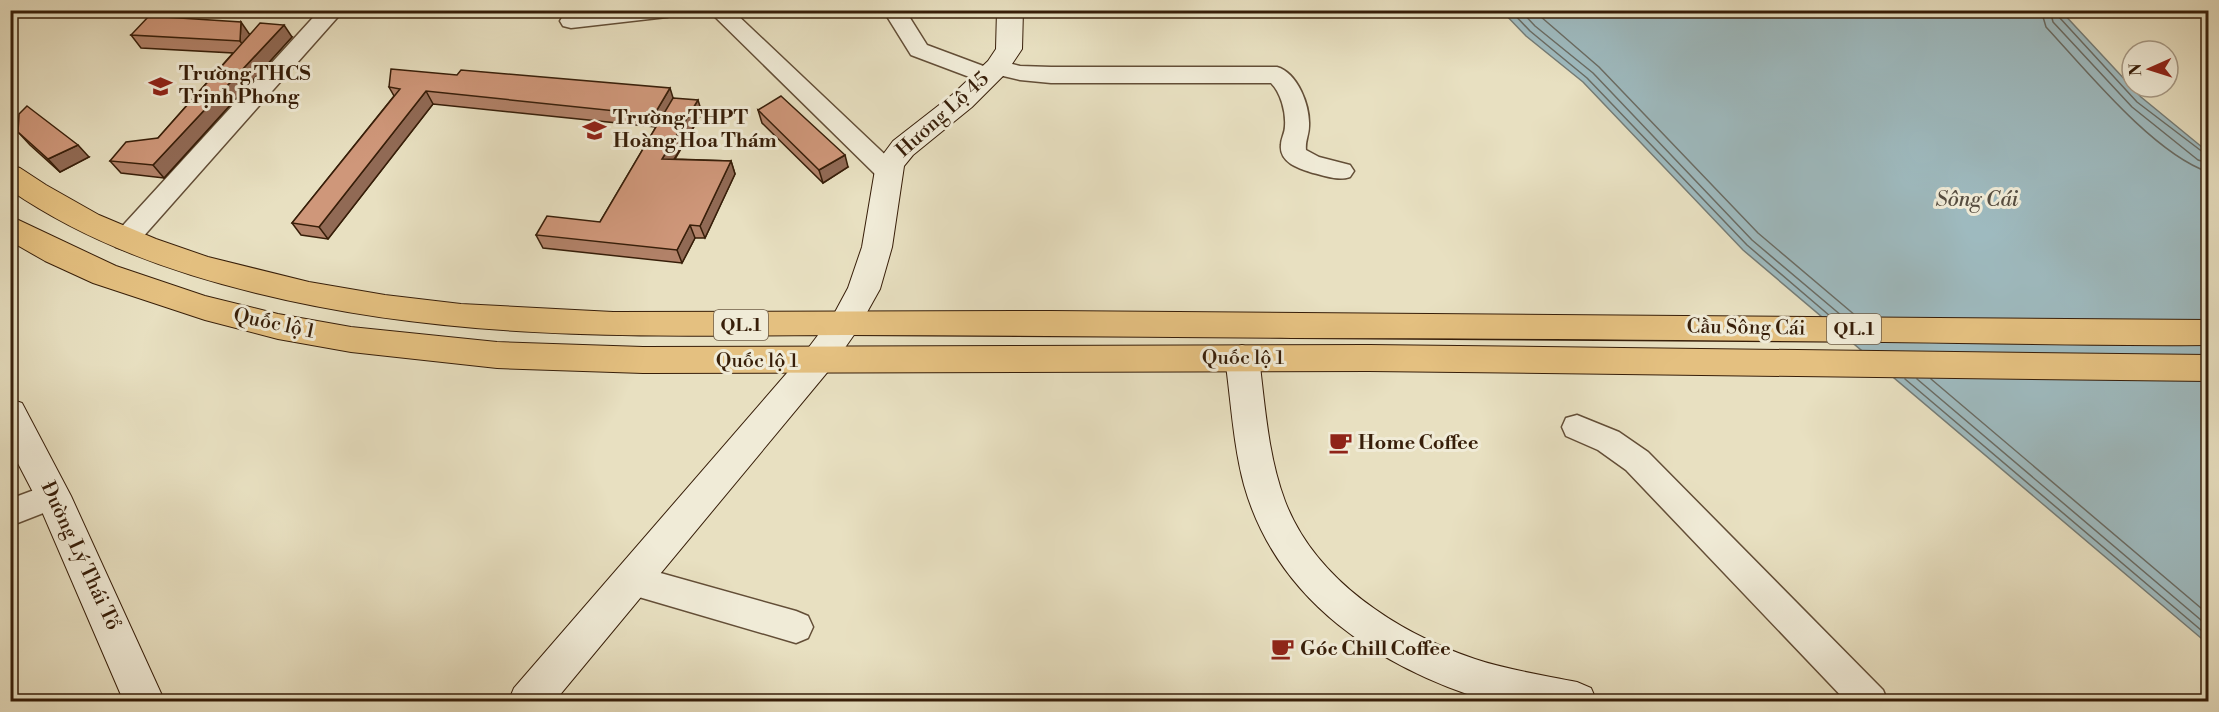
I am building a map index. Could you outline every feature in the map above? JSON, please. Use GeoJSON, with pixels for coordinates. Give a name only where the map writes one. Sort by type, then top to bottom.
{"type":"FeatureCollection","features":[{"type":"Feature","properties":{"kind":"highway","name":"Quốc lộ 1"},"geometry":{"type":"LineString","coordinates":[[10,175],[72,214],[125,240],[198,266],[269,286],[355,303],[434,315],[511,322],[585,325],[845,323],[1499,325]]}},
{"type":"Feature","properties":{"kind":"highway","name":"Quốc lộ 1"},"geometry":{"type":"LineString","coordinates":[[10,227],[90,269],[161,296],[241,318],[329,336],[413,349],[576,361],[1526,359]]}},
{"type":"Feature","properties":{"kind":"highway","name":"Cầu Sông Cái"},"geometry":{"type":"LineString","coordinates":[[1499,325],[2208,333]]}},
{"type":"Feature","properties":{"kind":"highway","name":"Cầu Sông Cái"},"geometry":{"type":"LineString","coordinates":[[1526,359],[2208,368]]}},
{"type":"Feature","properties":{"kind":"street"},"geometry":{"type":"LineString","coordinates":[[125,240],[333,10]]}},
{"type":"Feature","properties":{"kind":"street"},"geometry":{"type":"LineString","coordinates":[[571,21],[667,10]]}},
{"type":"Feature","properties":{"kind":"street"},"geometry":{"type":"LineString","coordinates":[[718,10],[887,171]]}},
{"type":"Feature","properties":{"kind":"street"},"geometry":{"type":"LineString","coordinates":[[894,10],[919,50],[992,72],[1051,75],[1277,75],[1287,87],[1292,101],[1297,124],[1293,146],[1296,154],[1301,159],[1341,171]]}},
{"type":"Feature","properties":{"kind":"street","name":"Hương Lộ 45"},"geometry":{"type":"LineString","coordinates":[[528,702],[818,360],[845,323],[864,289],[877,247],[887,171],[893,159],[903,148],[962,101],[992,72],[1009,49],[1010,10]]}},
{"type":"Feature","properties":{"kind":"street"},"geometry":{"type":"LineString","coordinates":[[1242,358],[1256,456],[1268,503],[1293,553],[1308,575],[1329,596],[1381,635],[1436,663],[1473,677],[1577,702]]}},
{"type":"Feature","properties":{"kind":"street","name":"Đường Lý Thái Tổ"},"geometry":{"type":"LineString","coordinates":[[10,413],[53,496],[145,702]]}},
{"type":"Feature","properties":{"kind":"street"},"geometry":{"type":"LineString","coordinates":[[1577,427],[1598,434],[1620,446],[1637,461],[1871,702]]}},
{"type":"Feature","properties":{"kind":"street"},"geometry":{"type":"LineString","coordinates":[[10,513],[53,496]]}},
{"type":"Feature","properties":{"kind":"street"},"geometry":{"type":"LineString","coordinates":[[633,580],[796,627]]}},
{"type":"Feature","properties":{"kind":"water","name":"Sông Cái"},"geometry":{"type":"Polygon","coordinates":[[[1502,11],[2061,11],[2120,74],[2120,99],[2143,99],[2208,152],[2208,644],[1743,250],[1583,82],[1526,36],[1502,11]]]}},
{"type":"Feature","properties":{"kind":"building"},"geometry":{"type":"Polygon","coordinates":[[[149,16],[241,22],[240,41],[131,35],[149,16]]]}},
{"type":"Feature","properties":{"kind":"building"},"geometry":{"type":"Polygon","coordinates":[[[260,23],[284,25],[153,165],[110,161],[126,142],[158,138],[260,23]]]}},
{"type":"Feature","properties":{"kind":"building"},"geometry":{"type":"Polygon","coordinates":[[[391,69],[457,75],[461,70],[670,88],[654,115],[426,91],[319,227],[292,223],[400,89],[389,87],[391,69]]]}},
{"type":"Feature","properties":{"kind":"building"},"geometry":{"type":"Polygon","coordinates":[[[781,96],[845,155],[819,170],[758,110],[781,96]]]}},
{"type":"Feature","properties":{"kind":"building"},"geometry":{"type":"Polygon","coordinates":[[[673,98],[698,100],[662,159],[731,161],[700,226],[690,225],[677,250],[536,235],[547,216],[600,222],[673,98]]]}},
{"type":"Feature","properties":{"kind":"building"},"geometry":{"type":"Polygon","coordinates":[[[27,106],[78,145],[48,159],[18,132],[19,114],[27,106]]]}},
{"type":"Feature","properties":{"kind":"place","name":"Trường THCS Trịnh Phong"},"geometry":{"type":"Point","coordinates":[161,86]}},
{"type":"Feature","properties":{"kind":"place","name":"Trường THPT Hoàng Hoa Thám"},"geometry":{"type":"Point","coordinates":[595,130]}},
{"type":"Feature","properties":{"kind":"place","name":"Home Coffee"},"geometry":{"type":"Point","coordinates":[1340,443]}},
{"type":"Feature","properties":{"kind":"place","name":"Góc Chill Coffee"},"geometry":{"type":"Point","coordinates":[1282,649]}}]}
